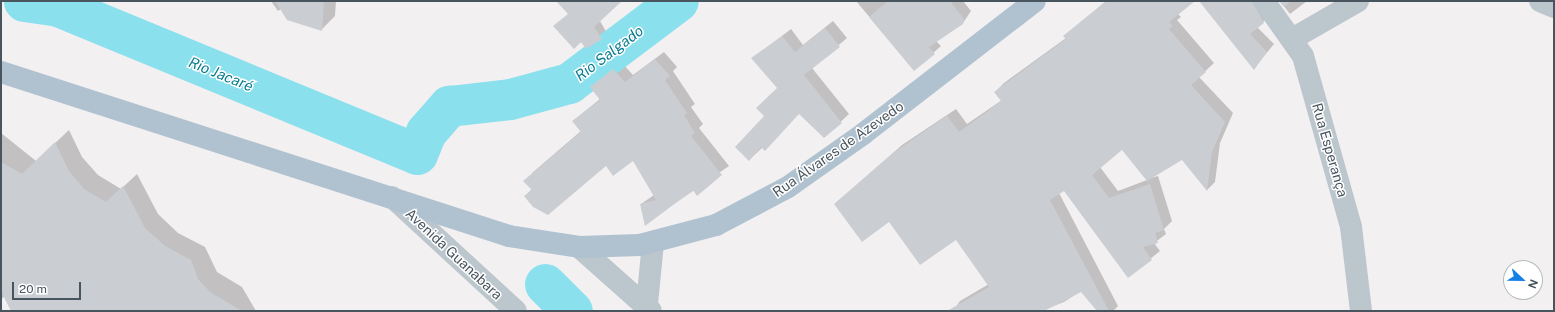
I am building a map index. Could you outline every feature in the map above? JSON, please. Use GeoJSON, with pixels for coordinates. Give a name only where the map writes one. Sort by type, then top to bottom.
{"type":"FeatureCollection","features":[{"type":"Feature","properties":{"kind":"main road","name":"Rua Álvares de Azevedo"},"geometry":{"type":"LineString","coordinates":[[1,72],[399,199],[544,243],[579,246],[653,243],[716,225],[788,187],[863,134],[1035,1]]}},
{"type":"Feature","properties":{"kind":"street","name":"Rua Esperança"},"geometry":{"type":"LineString","coordinates":[[1264,1],[1303,56],[1337,172],[1351,226],[1362,311]]}},
{"type":"Feature","properties":{"kind":"street"},"geometry":{"type":"LineString","coordinates":[[1292,39],[1358,1]]}},
{"type":"Feature","properties":{"kind":"street"},"geometry":{"type":"LineString","coordinates":[[1540,1],[1554,7]]}},
{"type":"Feature","properties":{"kind":"street","name":"Avenida Guanabara"},"geometry":{"type":"LineString","coordinates":[[399,199],[516,311]]}},
{"type":"Feature","properties":{"kind":"street"},"geometry":{"type":"LineString","coordinates":[[649,307],[653,243]]}},
{"type":"Feature","properties":{"kind":"street"},"geometry":{"type":"LineString","coordinates":[[579,246],[649,307]]}},
{"type":"Feature","properties":{"kind":"building"},"geometry":{"type":"Polygon","coordinates":[[[275,1],[324,1],[322,31],[287,20],[275,1]]]}},
{"type":"Feature","properties":{"kind":"building"},"geometry":{"type":"Polygon","coordinates":[[[556,1],[622,1],[594,27],[602,39],[586,49],[581,42],[574,49],[553,26],[568,14],[556,1]]]}},
{"type":"Feature","properties":{"kind":"building"},"geometry":{"type":"Polygon","coordinates":[[[888,1],[950,1],[964,19],[963,24],[929,47],[935,54],[914,71],[869,17],[888,1]]]}},
{"type":"Feature","properties":{"kind":"building"},"geometry":{"type":"Polygon","coordinates":[[[1106,1],[1195,1],[1169,22],[1173,26],[1169,29],[1206,72],[1191,85],[1225,122],[1212,152],[1207,191],[1182,160],[1147,181],[1122,150],[1092,175],[1109,198],[1150,184],[1164,230],[1155,233],[1158,243],[1143,247],[1152,260],[1128,278],[1064,191],[1050,200],[1109,311],[1097,311],[1081,292],[1044,311],[947,311],[989,287],[956,240],[920,265],[889,222],[862,242],[834,204],[893,153],[947,116],[959,132],[980,117],[1001,101],[994,92],[1066,39],[1063,36],[1106,1]]]}},
{"type":"Feature","properties":{"kind":"building"},"geometry":{"type":"Polygon","coordinates":[[[1199,1],[1252,1],[1264,23],[1250,34],[1267,52],[1254,70],[1199,1]]]}},
{"type":"Feature","properties":{"kind":"building"},"geometry":{"type":"Polygon","coordinates":[[[1279,1],[1291,1],[1284,7],[1279,1]]]}},
{"type":"Feature","properties":{"kind":"building"},"geometry":{"type":"Polygon","coordinates":[[[825,28],[840,47],[804,75],[842,123],[824,138],[799,114],[765,151],[761,147],[749,161],[735,147],[764,116],[756,108],[777,88],[751,58],[782,36],[795,52],[825,28]]]}},
{"type":"Feature","properties":{"kind":"building"},"geometry":{"type":"Polygon","coordinates":[[[655,59],[670,76],[665,80],[687,113],[684,115],[695,133],[691,136],[722,175],[697,196],[693,190],[645,226],[640,204],[656,200],[633,161],[613,176],[606,166],[548,215],[533,207],[524,196],[532,190],[523,181],[581,132],[572,121],[600,100],[590,87],[613,69],[625,82],[655,59]]]}},
{"type":"Feature","properties":{"kind":"building"},"geometry":{"type":"Polygon","coordinates":[[[55,142],[69,171],[84,189],[106,202],[123,186],[145,228],[165,246],[191,260],[198,279],[210,292],[242,311],[11,311],[1,291],[1,162],[22,174],[55,142]]]}},
{"type":"Feature","properties":{"kind":"waterway","name":"Rio Jacaré"},"geometry":{"type":"LineString","coordinates":[[24,1],[58,6],[417,154],[426,132],[449,106],[510,99],[569,83],[678,1]]}},
{"type":"Feature","properties":{"kind":"waterway","name":"Rio Jacaré"},"geometry":{"type":"LineString","coordinates":[[545,284],[572,311]]}},
{"type":"Feature","properties":{"kind":"water label","name":"Rio Salgado"},"geometry":{"type":"Point","coordinates":[609,53]}}]}
